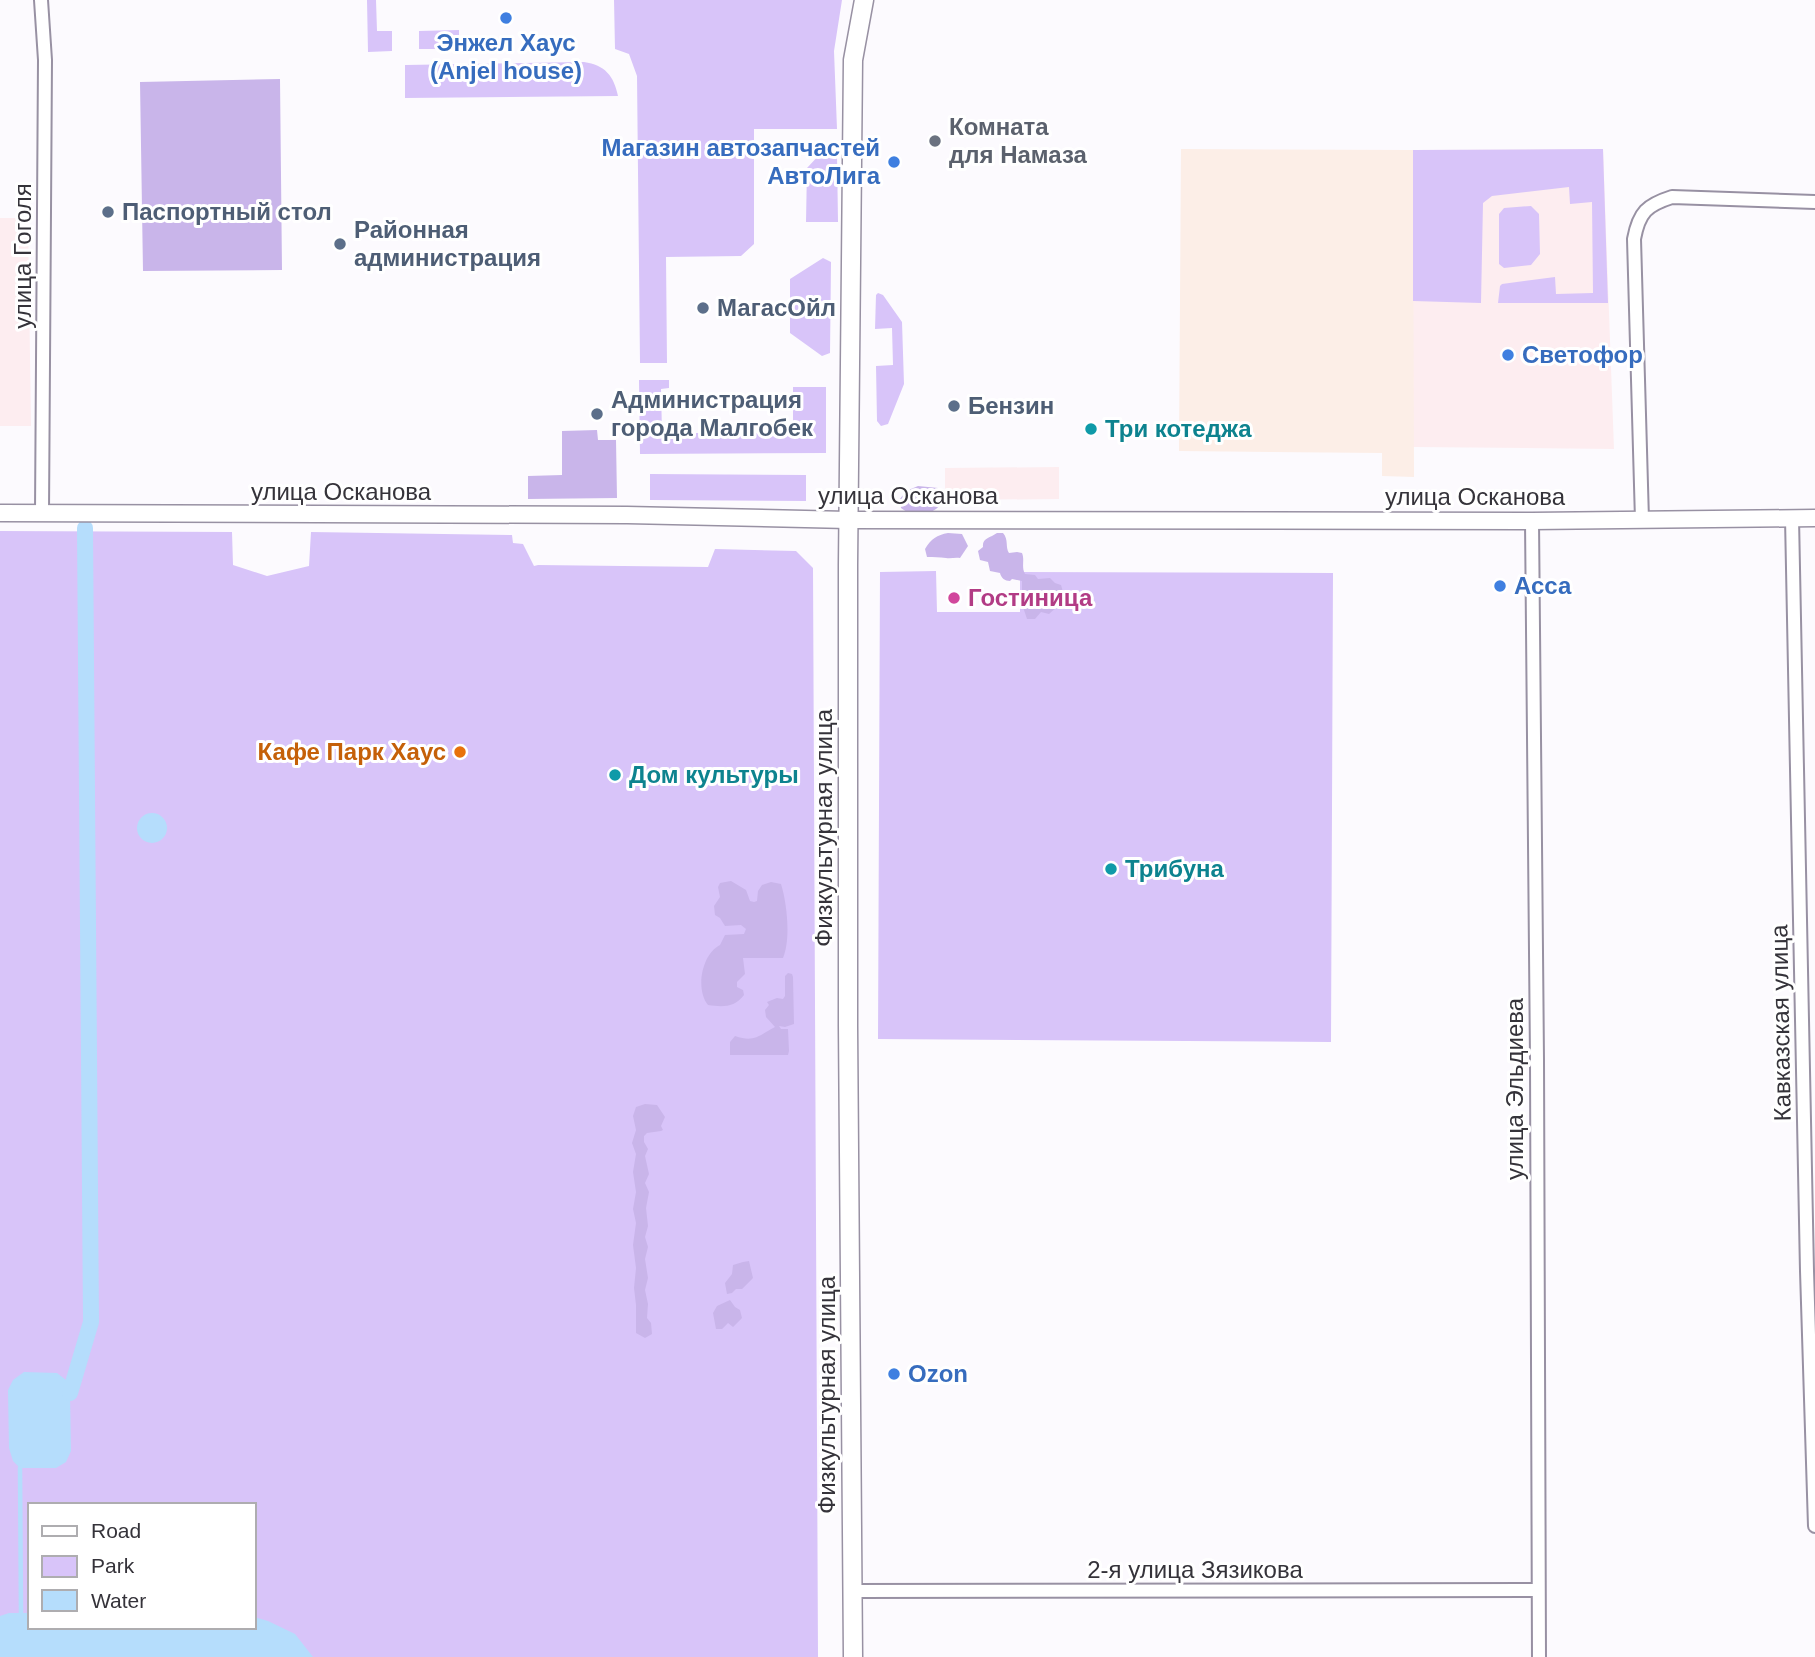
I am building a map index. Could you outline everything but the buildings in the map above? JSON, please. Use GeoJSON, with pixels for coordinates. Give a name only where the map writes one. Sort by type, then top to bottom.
{"type":"FeatureCollection","features":[{"type":"Feature","properties":{"kind":"main road","name":"Физкультурная улица"},"geometry":{"type":"LineString","coordinates":[[853,1657],[848,1054],[848,520],[853,60],[864,0]]}},
{"type":"Feature","properties":{"kind":"street","name":"улица Гоголя"},"geometry":{"type":"LineString","coordinates":[[41,0],[45,60],[42,513]]}},
{"type":"Feature","properties":{"kind":"street"},"geometry":{"type":"LineString","coordinates":[[1642,520],[1634,239],[1637,222],[1646,209],[1672,197],[1815,202]]}},
{"type":"Feature","properties":{"kind":"street","name":"улица Осканова"},"geometry":{"type":"LineString","coordinates":[[0,513],[627,515],[848,520],[1532,521],[1815,518]]}},
{"type":"Feature","properties":{"kind":"street","name":"Кавказская улица"},"geometry":{"type":"LineString","coordinates":[[1792,518],[1806,1257],[1815,1526]]}},
{"type":"Feature","properties":{"kind":"street","name":"улица Эльдиева"},"geometry":{"type":"LineString","coordinates":[[1532,521],[1539,1657]]}},
{"type":"Feature","properties":{"kind":"street","name":"2-я улица Зязикова"},"geometry":{"type":"LineString","coordinates":[[852,1591],[1538,1590]]}},
{"type":"Feature","properties":{"kind":"shaded area"},"geometry":{"type":"Polygon","coordinates":[[[280,79],[282,270],[143,271],[140,82],[280,79]]]}},
{"type":"Feature","properties":{"kind":"shaded area"},"geometry":{"type":"Polygon","coordinates":[[[1181,149],[1413,150],[1414,477],[1382,476],[1382,453],[1179,451],[1181,149]]]}},
{"type":"Feature","properties":{"kind":"shaded area"},"geometry":{"type":"Polygon","coordinates":[[[1603,149],[1614,449],[1413,447],[1413,150],[1603,149]]]}},
{"type":"Feature","properties":{"kind":"shaded area"},"geometry":{"type":"Polygon","coordinates":[[[0,218],[28,218],[31,426],[0,426],[0,218]]]}},
{"type":"Feature","properties":{"kind":"shaded area"},"geometry":{"type":"Polygon","coordinates":[[[597,430],[598,440],[616,440],[617,498],[528,499],[528,476],[562,475],[562,431],[597,430]]]}},
{"type":"Feature","properties":{"kind":"shaded area"},"geometry":{"type":"Polygon","coordinates":[[[1059,467],[1059,499],[945,500],[945,468],[1059,467]]]}},
{"type":"Feature","properties":{"kind":"shaded area"},"geometry":{"type":"Polygon","coordinates":[[[918,486],[938,488],[943,501],[935,510],[918,515],[901,508],[900,499],[918,486]]]}},
{"type":"Feature","properties":{"kind":"shaded area"},"geometry":{"type":"Polygon","coordinates":[[[948,533],[962,534],[968,546],[960,558],[927,557],[925,549],[930,543],[937,536],[948,533]]]}},
{"type":"Feature","properties":{"kind":"shaded area"},"geometry":{"type":"Polygon","coordinates":[[[1003,533],[1005,536],[1009,553],[1022,553],[1025,574],[1035,575],[1038,579],[1050,578],[1061,585],[1063,600],[1049,614],[1041,612],[1035,619],[1027,619],[1022,604],[1022,581],[1005,580],[1000,573],[990,571],[988,562],[980,560],[978,551],[987,538],[1003,533]]]}},
{"type":"Feature","properties":{"kind":"shaded area"},"geometry":{"type":"Polygon","coordinates":[[[731,881],[746,890],[750,901],[754,902],[757,901],[762,885],[771,882],[781,884],[785,901],[787,941],[783,958],[743,958],[745,974],[737,982],[737,987],[743,990],[744,995],[740,999],[723,1006],[708,1005],[701,981],[709,956],[725,935],[744,934],[746,929],[741,925],[725,926],[715,915],[714,906],[720,897],[718,887],[720,883],[731,881]]]}},
{"type":"Feature","properties":{"kind":"shaded area"},"geometry":{"type":"Polygon","coordinates":[[[788,973],[793,977],[794,1024],[779,1026],[781,1029],[788,1029],[788,1055],[730,1055],[730,1042],[735,1036],[752,1038],[775,1027],[766,1017],[765,1010],[769,1005],[767,1002],[783,999],[785,996],[785,976],[788,973]]]}},
{"type":"Feature","properties":{"kind":"shaded area"},"geometry":{"type":"Polygon","coordinates":[[[645,1104],[657,1105],[665,1117],[661,1126],[663,1130],[644,1136],[648,1149],[645,1156],[649,1174],[645,1183],[649,1192],[645,1237],[648,1247],[645,1259],[648,1278],[645,1290],[647,1318],[651,1323],[652,1334],[645,1338],[636,1333],[636,1268],[633,1245],[636,1223],[633,1209],[636,1192],[633,1172],[636,1154],[632,1143],[636,1130],[633,1116],[636,1107],[645,1104]]]}},
{"type":"Feature","properties":{"kind":"shaded area"},"geometry":{"type":"Polygon","coordinates":[[[749,1261],[753,1278],[742,1289],[727,1294],[725,1283],[732,1274],[733,1265],[749,1261]]]}},
{"type":"Feature","properties":{"kind":"shaded area"},"geometry":{"type":"Polygon","coordinates":[[[730,1300],[740,1310],[742,1318],[733,1327],[728,1323],[722,1329],[716,1329],[713,1313],[717,1306],[730,1300]]]}},
{"type":"Feature","properties":{"kind":"green space"},"geometry":{"type":"Polygon","coordinates":[[[367,0],[376,0],[377,31],[392,31],[392,51],[368,52],[367,0]]]}},
{"type":"Feature","properties":{"kind":"green space"},"geometry":{"type":"Polygon","coordinates":[[[614,0],[842,0],[834,51],[837,129],[754,129],[754,244],[741,256],[666,257],[667,363],[640,363],[637,76],[629,54],[615,49],[614,0]]]}},
{"type":"Feature","properties":{"kind":"green space"},"geometry":{"type":"Polygon","coordinates":[[[459,30],[459,49],[419,49],[419,31],[459,30]]]}},
{"type":"Feature","properties":{"kind":"green space"},"geometry":{"type":"Polygon","coordinates":[[[584,62],[598,66],[607,73],[618,96],[405,98],[405,65],[584,62]]]}},
{"type":"Feature","properties":{"kind":"green space"},"geometry":{"type":"Polygon","coordinates":[[[1603,149],[1608,303],[1498,303],[1502,284],[1555,277],[1556,294],[1593,293],[1592,202],[1570,204],[1569,187],[1492,196],[1483,203],[1481,303],[1413,301],[1413,150],[1603,149]]]}},
{"type":"Feature","properties":{"kind":"green space"},"geometry":{"type":"Polygon","coordinates":[[[820,154],[837,155],[838,222],[806,222],[807,168],[820,154]]]}},
{"type":"Feature","properties":{"kind":"green space"},"geometry":{"type":"Polygon","coordinates":[[[1531,206],[1539,214],[1540,254],[1531,265],[1504,268],[1499,264],[1499,214],[1504,208],[1531,206]]]}},
{"type":"Feature","properties":{"kind":"green space"},"geometry":{"type":"Polygon","coordinates":[[[823,258],[831,262],[830,353],[822,356],[790,333],[790,279],[823,258]]]}},
{"type":"Feature","properties":{"kind":"green space"},"geometry":{"type":"Polygon","coordinates":[[[878,293],[883,295],[902,322],[904,384],[888,424],[881,426],[877,421],[876,366],[893,365],[892,328],[875,329],[878,293]]]}},
{"type":"Feature","properties":{"kind":"green space"},"geometry":{"type":"Polygon","coordinates":[[[639,380],[669,380],[669,388],[661,389],[662,433],[793,433],[793,387],[826,387],[826,453],[640,454],[639,380]]]}},
{"type":"Feature","properties":{"kind":"green space"},"geometry":{"type":"Polygon","coordinates":[[[650,474],[806,475],[806,501],[650,500],[650,474]]]}},
{"type":"Feature","properties":{"kind":"green space"},"geometry":{"type":"Polygon","coordinates":[[[0,531],[232,532],[233,565],[267,576],[309,566],[311,532],[512,535],[513,543],[523,544],[534,566],[708,567],[715,549],[796,551],[813,568],[818,1657],[0,1657],[0,531]]]}},
{"type":"Feature","properties":{"kind":"green space"},"geometry":{"type":"Polygon","coordinates":[[[936,571],[937,612],[1020,612],[1020,572],[1333,573],[1331,1042],[878,1039],[880,572],[936,571]]]}},
{"type":"Feature","properties":{"kind":"water"},"geometry":{"type":"Polygon","coordinates":[[[152,813],[163,817],[167,828],[163,839],[152,843],[141,839],[137,828],[141,817],[152,813]]]}},
{"type":"Feature","properties":{"kind":"water"},"geometry":{"type":"Polygon","coordinates":[[[24,1372],[57,1373],[66,1380],[70,1393],[71,1451],[66,1462],[56,1468],[20,1468],[13,1461],[9,1448],[8,1390],[13,1380],[24,1372]]]}},
{"type":"Feature","properties":{"kind":"water"},"geometry":{"type":"Polygon","coordinates":[[[28,1613],[28,1629],[256,1629],[256,1618],[295,1634],[313,1657],[0,1657],[0,1616],[28,1613]]]}},
{"type":"Feature","properties":{"kind":"waterway"},"geometry":{"type":"LineString","coordinates":[[70,1393],[91,1322],[85,528]]}},
{"type":"Feature","properties":{"kind":"waterway"},"geometry":{"type":"LineString","coordinates":[[20,1468],[21,1613]]}},
{"type":"Feature","properties":{"kind":"place","name":"Энжел Хаус (Anjel house)"},"geometry":{"type":"Point","coordinates":[506,18]}},
{"type":"Feature","properties":{"kind":"place","name":"Комната для Намаза"},"geometry":{"type":"Point","coordinates":[935,141]}},
{"type":"Feature","properties":{"kind":"place","name":"Магазин автозапчастей АвтоЛига"},"geometry":{"type":"Point","coordinates":[894,162]}},
{"type":"Feature","properties":{"kind":"place","name":"Паспортный стол"},"geometry":{"type":"Point","coordinates":[108,212]}},
{"type":"Feature","properties":{"kind":"place","name":"Районная администрация"},"geometry":{"type":"Point","coordinates":[340,244]}},
{"type":"Feature","properties":{"kind":"place","name":"МагасОйл"},"geometry":{"type":"Point","coordinates":[703,308]}},
{"type":"Feature","properties":{"kind":"place","name":"Светофор"},"geometry":{"type":"Point","coordinates":[1508,355]}},
{"type":"Feature","properties":{"kind":"place","name":"Бензин"},"geometry":{"type":"Point","coordinates":[954,406]}},
{"type":"Feature","properties":{"kind":"place","name":"Администрация города Малгобек"},"geometry":{"type":"Point","coordinates":[597,414]}},
{"type":"Feature","properties":{"kind":"place","name":"Три котеджа"},"geometry":{"type":"Point","coordinates":[1091,429]}},
{"type":"Feature","properties":{"kind":"place","name":"Асса"},"geometry":{"type":"Point","coordinates":[1500,586]}},
{"type":"Feature","properties":{"kind":"place","name":"Гостиница"},"geometry":{"type":"Point","coordinates":[954,598]}},
{"type":"Feature","properties":{"kind":"place","name":"Кафе Парк Хаус"},"geometry":{"type":"Point","coordinates":[460,752]}},
{"type":"Feature","properties":{"kind":"place","name":"Дом культуры"},"geometry":{"type":"Point","coordinates":[615,775]}},
{"type":"Feature","properties":{"kind":"place","name":"Трибуна"},"geometry":{"type":"Point","coordinates":[1111,869]}},
{"type":"Feature","properties":{"kind":"place","name":"Ozon"},"geometry":{"type":"Point","coordinates":[894,1374]}}]}
